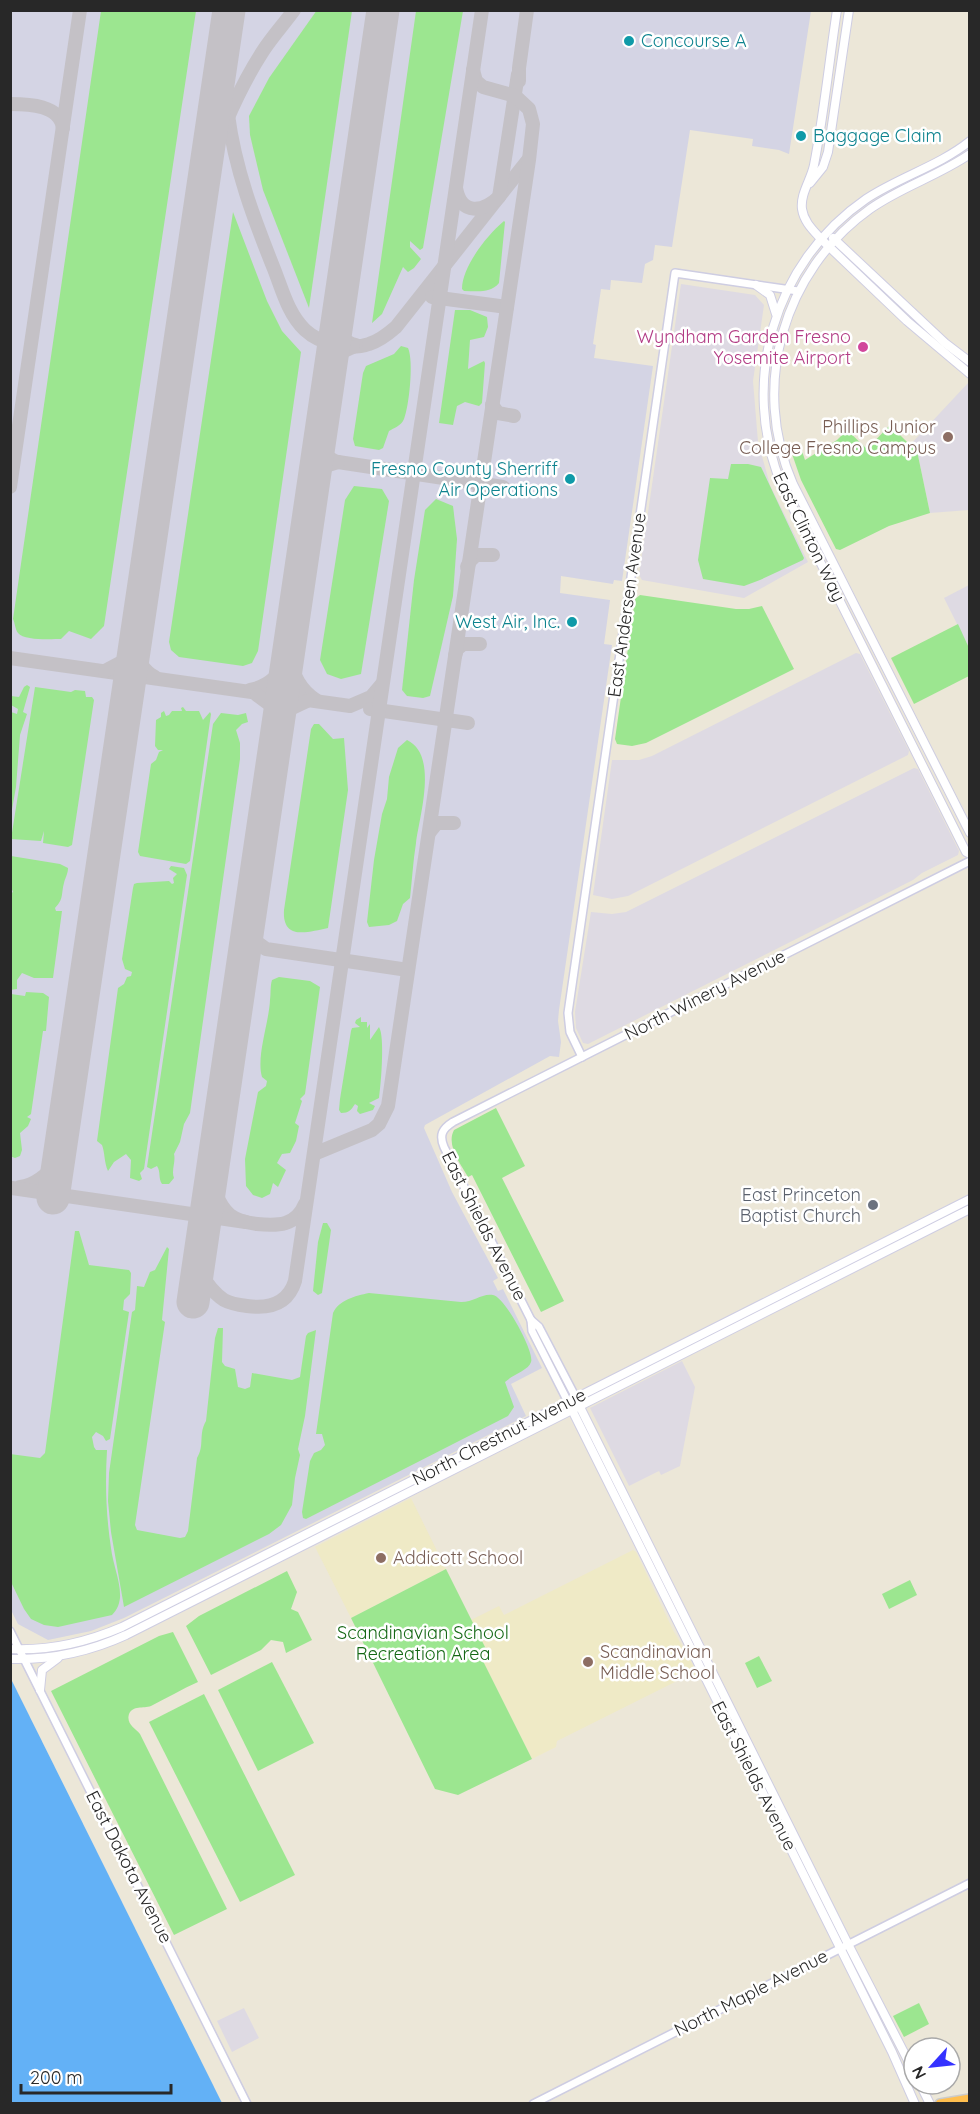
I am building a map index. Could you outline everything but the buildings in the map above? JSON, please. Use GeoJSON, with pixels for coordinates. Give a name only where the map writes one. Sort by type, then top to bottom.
{"type":"FeatureCollection","features":[{"type":"Feature","properties":{"kind":"highway"},"geometry":{"type":"LineString","coordinates":[[940,2103],[969,2099]]}},
{"type":"Feature","properties":{"kind":"main road"},"geometry":{"type":"LineString","coordinates":[[837,10],[814,165],[802,206],[803,216],[808,226],[835,240],[943,341],[969,362]]}},
{"type":"Feature","properties":{"kind":"main road"},"geometry":{"type":"LineString","coordinates":[[807,186],[823,167],[828,152],[849,10]]}},
{"type":"Feature","properties":{"kind":"main road","name":"East Clinton Way"},"geometry":{"type":"LineString","coordinates":[[969,141],[950,155],[866,200],[841,219],[824,236],[805,260],[787,290],[776,315],[767,350],[763,394],[768,441],[782,486],[969,854]]}},
{"type":"Feature","properties":{"kind":"main road","name":"East Clinton Way"},"geometry":{"type":"LineString","coordinates":[[969,154],[876,206],[852,223],[814,265],[798,291],[784,325],[775,370],[774,406],[780,446],[802,503],[969,833]]}},
{"type":"Feature","properties":{"kind":"main road"},"geometry":{"type":"LineString","coordinates":[[824,236],[829,246],[937,348],[969,374]]}},
{"type":"Feature","properties":{"kind":"main road"},"geometry":{"type":"LineString","coordinates":[[756,285],[772,298],[776,315]]}},
{"type":"Feature","properties":{"kind":"main road"},"geometry":{"type":"LineString","coordinates":[[763,394],[772,440],[780,446]]}},
{"type":"Feature","properties":{"kind":"main road","name":"North Chestnut Avenue"},"geometry":{"type":"LineString","coordinates":[[10,1649],[54,1647],[94,1638],[122,1627],[969,1199]]}},
{"type":"Feature","properties":{"kind":"main road","name":"North Chestnut Avenue"},"geometry":{"type":"LineString","coordinates":[[10,1659],[63,1655],[119,1638],[969,1209]]}},
{"type":"Feature","properties":{"kind":"main road"},"geometry":{"type":"LineString","coordinates":[[650,1371],[651,1365],[672,1355],[687,1342]]}},
{"type":"Feature","properties":{"kind":"main road","name":"East Shields Avenue"},"geometry":{"type":"LineString","coordinates":[[572,1400],[580,1407],[902,2049]]}},
{"type":"Feature","properties":{"kind":"main road","name":"East Shields Avenue"},"geometry":{"type":"LineString","coordinates":[[572,1400],[572,1411],[892,2052],[915,2103]]}},
{"type":"Feature","properties":{"kind":"main road"},"geometry":{"type":"LineString","coordinates":[[167,1605],[171,1613]]}},
{"type":"Feature","properties":{"kind":"main road"},"geometry":{"type":"LineString","coordinates":[[40,1690],[42,1670],[63,1655]]}},
{"type":"Feature","properties":{"kind":"main road"},"geometry":{"type":"LineString","coordinates":[[752,1772],[758,1773],[778,1803]]}},
{"type":"Feature","properties":{"kind":"street","name":"East Andersen Avenue"},"geometry":{"type":"LineString","coordinates":[[582,1057],[570,1032],[568,1013],[675,273],[798,291]]}},
{"type":"Feature","properties":{"kind":"street"},"geometry":{"type":"LineString","coordinates":[[937,348],[943,341]]}},
{"type":"Feature","properties":{"kind":"street","name":"North Winery Avenue"},"geometry":{"type":"LineString","coordinates":[[442,1131],[453,1122],[969,861]]}},
{"type":"Feature","properties":{"kind":"street","name":"East Shields Avenue"},"geometry":{"type":"LineString","coordinates":[[442,1131],[441,1138],[444,1147],[531,1320],[532,1331],[572,1400]]}},
{"type":"Feature","properties":{"kind":"street","name":"East Dakota Avenue"},"geometry":{"type":"LineString","coordinates":[[10,1631],[247,2103]]}},
{"type":"Feature","properties":{"kind":"street","name":"North Maple Avenue"},"geometry":{"type":"LineString","coordinates":[[533,2103],[969,1883]]}},
{"type":"Feature","properties":{"kind":"shaded area"},"geometry":{"type":"Polygon","coordinates":[[[11,11],[811,11],[789,154],[752,146],[753,139],[690,130],[672,247],[655,245],[653,260],[645,264],[642,283],[611,280],[610,290],[601,289],[593,344],[596,345],[594,358],[653,366],[622,581],[614,580],[613,584],[561,576],[560,593],[610,600],[604,644],[612,645],[559,1010],[561,1042],[559,1057],[550,1056],[425,1125],[424,1128],[452,1192],[498,1278],[493,1281],[498,1291],[503,1289],[542,1368],[511,1384],[526,1416],[124,1618],[91,1631],[48,1640],[18,1624],[11,1610],[11,11]]]}},
{"type":"Feature","properties":{"kind":"shaded area"},"geometry":{"type":"Polygon","coordinates":[[[681,284],[755,295],[764,305],[753,381],[758,442],[770,485],[808,562],[744,598],[642,580],[639,575],[681,284]]]}},
{"type":"Feature","properties":{"kind":"shaded area"},"geometry":{"type":"Polygon","coordinates":[[[969,382],[969,510],[930,513],[916,446],[910,445],[969,382]]]}},
{"type":"Feature","properties":{"kind":"shaded area"},"geometry":{"type":"Polygon","coordinates":[[[969,585],[969,648],[944,598],[969,585]]]}},
{"type":"Feature","properties":{"kind":"shaded area"},"geometry":{"type":"Polygon","coordinates":[[[856,653],[860,654],[909,751],[908,755],[628,896],[612,899],[593,895],[612,760],[639,760],[652,756],[856,653]]]}},
{"type":"Feature","properties":{"kind":"shaded area"},"geometry":{"type":"Polygon","coordinates":[[[914,768],[918,769],[959,851],[958,855],[588,1044],[583,1043],[576,1028],[575,1012],[591,912],[612,914],[626,912],[914,768]]]}},
{"type":"Feature","properties":{"kind":"shaded area"},"geometry":{"type":"Polygon","coordinates":[[[682,1361],[695,1387],[680,1466],[661,1475],[659,1471],[629,1486],[590,1408],[682,1361]]]}},
{"type":"Feature","properties":{"kind":"shaded area","name":"Addicott School"},"geometry":{"type":"Polygon","coordinates":[[[411,1498],[446,1569],[351,1618],[315,1547],[411,1498]]]}},
{"type":"Feature","properties":{"kind":"shaded area","name":"Scandinavian Middle School"},"geometry":{"type":"Polygon","coordinates":[[[633,1550],[697,1672],[691,1678],[687,1676],[557,1741],[556,1747],[532,1759],[479,1653],[486,1649],[471,1620],[499,1606],[504,1615],[633,1550]]]}},
{"type":"Feature","properties":{"kind":"shaded area"},"geometry":{"type":"Polygon","coordinates":[[[244,2008],[259,2038],[232,2052],[217,2021],[244,2008]]]}},
{"type":"Feature","properties":{"kind":"green space"},"geometry":{"type":"Polygon","coordinates":[[[317,10],[352,11],[309,308],[263,190],[250,135],[249,116],[269,78],[317,10]]]}},
{"type":"Feature","properties":{"kind":"green space"},"geometry":{"type":"Polygon","coordinates":[[[101,11],[196,11],[104,626],[91,639],[69,631],[61,639],[32,638],[21,636],[18,633],[13,619],[101,11]]]}},
{"type":"Feature","properties":{"kind":"green space"},"geometry":{"type":"Polygon","coordinates":[[[416,11],[463,11],[423,248],[420,250],[410,241],[410,247],[421,259],[408,272],[403,267],[382,314],[372,323],[416,11]]]}},
{"type":"Feature","properties":{"kind":"green space"},"geometry":{"type":"Polygon","coordinates":[[[233,212],[267,301],[282,331],[301,352],[258,651],[252,663],[243,666],[179,657],[171,650],[169,642],[233,212]]]}},
{"type":"Feature","properties":{"kind":"green space"},"geometry":{"type":"Polygon","coordinates":[[[504,221],[499,283],[487,290],[464,291],[462,289],[463,280],[471,262],[490,234],[504,221]]]}},
{"type":"Feature","properties":{"kind":"green space"},"geometry":{"type":"Polygon","coordinates":[[[455,310],[470,310],[487,317],[488,327],[484,337],[470,340],[468,369],[484,361],[485,363],[482,403],[479,406],[465,402],[457,406],[453,425],[439,423],[455,310]]]}},
{"type":"Feature","properties":{"kind":"green space"},"geometry":{"type":"Polygon","coordinates":[[[401,346],[408,348],[411,363],[409,395],[404,419],[389,431],[383,448],[379,450],[355,446],[353,439],[366,366],[394,354],[401,346]]]}},
{"type":"Feature","properties":{"kind":"green space"},"geometry":{"type":"Polygon","coordinates":[[[890,425],[910,445],[916,446],[930,513],[889,526],[840,550],[836,549],[801,480],[790,448],[800,445],[805,460],[837,440],[847,430],[867,449],[890,425]]]}},
{"type":"Feature","properties":{"kind":"green space"},"geometry":{"type":"Polygon","coordinates":[[[731,464],[761,467],[804,558],[744,586],[703,579],[698,560],[710,478],[728,479],[731,464]]]}},
{"type":"Feature","properties":{"kind":"green space"},"geometry":{"type":"Polygon","coordinates":[[[354,486],[382,489],[389,501],[361,674],[341,679],[327,674],[320,660],[345,500],[354,486]]]}},
{"type":"Feature","properties":{"kind":"green space"},"geometry":{"type":"Polygon","coordinates":[[[436,499],[453,506],[457,539],[453,596],[430,696],[423,698],[407,696],[402,690],[414,580],[425,510],[436,499]]]}},
{"type":"Feature","properties":{"kind":"green space"},"geometry":{"type":"Polygon","coordinates":[[[640,595],[736,609],[762,606],[794,669],[646,743],[632,746],[617,744],[615,739],[635,599],[640,595]]]}},
{"type":"Feature","properties":{"kind":"green space"},"geometry":{"type":"Polygon","coordinates":[[[958,624],[969,648],[969,676],[914,704],[891,658],[958,624]]]}},
{"type":"Feature","properties":{"kind":"green space"},"geometry":{"type":"Polygon","coordinates":[[[27,685],[30,687],[23,712],[27,714],[20,735],[16,787],[11,815],[11,712],[17,714],[18,709],[11,705],[11,696],[19,697],[27,685]]]}},
{"type":"Feature","properties":{"kind":"green space"},"geometry":{"type":"Polygon","coordinates":[[[35,687],[71,692],[85,691],[86,697],[92,697],[94,700],[72,845],[68,847],[43,843],[44,831],[41,841],[11,839],[35,687]]]}},
{"type":"Feature","properties":{"kind":"green space"},"geometry":{"type":"Polygon","coordinates":[[[183,707],[186,711],[199,711],[203,720],[210,712],[211,714],[190,861],[186,864],[140,856],[138,852],[151,764],[163,750],[158,750],[155,746],[156,720],[164,711],[166,716],[172,711],[182,711],[183,707]]]}},
{"type":"Feature","properties":{"kind":"green space"},"geometry":{"type":"Polygon","coordinates":[[[221,713],[238,715],[246,713],[248,722],[236,730],[240,743],[240,759],[190,1113],[174,1154],[174,1178],[169,1184],[162,1184],[157,1166],[151,1169],[147,1167],[213,724],[221,713]]]}},
{"type":"Feature","properties":{"kind":"green space"},"geometry":{"type":"Polygon","coordinates":[[[314,724],[319,724],[333,739],[344,738],[348,790],[328,928],[298,932],[287,926],[284,920],[284,910],[311,729],[314,724]]]}},
{"type":"Feature","properties":{"kind":"green space"},"geometry":{"type":"Polygon","coordinates":[[[407,740],[417,748],[425,772],[410,898],[403,904],[397,921],[389,925],[369,927],[367,922],[374,860],[387,799],[389,777],[398,748],[407,740]]]}},
{"type":"Feature","properties":{"kind":"green space"},"geometry":{"type":"Polygon","coordinates":[[[11,856],[60,864],[68,868],[68,872],[61,899],[55,908],[56,911],[62,911],[53,978],[34,978],[22,973],[17,980],[17,989],[10,990],[10,894],[13,892],[11,856]]]}},
{"type":"Feature","properties":{"kind":"green space"},"geometry":{"type":"Polygon","coordinates":[[[171,866],[184,868],[187,875],[144,1169],[140,1173],[142,1179],[139,1181],[130,1178],[131,1160],[126,1154],[114,1162],[108,1171],[102,1145],[97,1141],[118,988],[124,984],[127,977],[131,976],[132,972],[125,969],[122,959],[134,884],[169,881],[172,884],[177,874],[169,869],[171,866]]]}},
{"type":"Feature","properties":{"kind":"green space"},"geometry":{"type":"Polygon","coordinates":[[[279,977],[310,981],[320,987],[305,1094],[300,1099],[302,1101],[295,1123],[299,1126],[296,1141],[290,1153],[282,1154],[277,1163],[286,1170],[278,1187],[273,1183],[270,1194],[262,1198],[253,1195],[246,1186],[245,1159],[258,1092],[266,1086],[267,1081],[262,1077],[262,1049],[271,983],[279,977]]]}},
{"type":"Feature","properties":{"kind":"green space"},"geometry":{"type":"Polygon","coordinates":[[[26,992],[43,993],[49,997],[46,1031],[43,1031],[31,1114],[27,1117],[31,1119],[28,1126],[20,1133],[22,1150],[20,1156],[15,1158],[10,1156],[11,994],[25,996],[26,992]]]}},
{"type":"Feature","properties":{"kind":"green space"},"geometry":{"type":"Polygon","coordinates":[[[361,1017],[361,1022],[367,1022],[367,1028],[370,1024],[370,1040],[379,1027],[381,1032],[382,1061],[379,1098],[369,1103],[375,1106],[373,1110],[360,1114],[355,1104],[349,1111],[341,1113],[340,1099],[351,1031],[352,1028],[360,1027],[355,1023],[361,1017]]]}},
{"type":"Feature","properties":{"kind":"green space"},"geometry":{"type":"Polygon","coordinates":[[[496,1108],[525,1166],[502,1178],[564,1301],[541,1312],[472,1175],[468,1177],[453,1148],[454,1130],[496,1108]]]}},
{"type":"Feature","properties":{"kind":"green space"},"geometry":{"type":"Polygon","coordinates":[[[323,1223],[327,1223],[331,1230],[322,1293],[318,1295],[313,1291],[318,1242],[323,1223]]]}},
{"type":"Feature","properties":{"kind":"green space"},"geometry":{"type":"Polygon","coordinates":[[[75,1231],[79,1231],[89,1265],[129,1270],[131,1273],[130,1294],[124,1300],[123,1310],[129,1312],[110,1439],[106,1441],[96,1432],[92,1437],[96,1450],[107,1450],[108,1524],[120,1598],[118,1607],[112,1615],[58,1627],[44,1625],[31,1619],[11,1582],[10,1454],[40,1458],[45,1453],[75,1231]]]}},
{"type":"Feature","properties":{"kind":"green space"},"geometry":{"type":"Polygon","coordinates":[[[167,1247],[169,1249],[162,1320],[165,1322],[135,1525],[137,1530],[180,1538],[185,1537],[188,1531],[218,1328],[223,1328],[222,1362],[225,1366],[235,1369],[238,1387],[245,1389],[250,1387],[252,1373],[292,1380],[300,1377],[306,1336],[316,1330],[292,1505],[281,1525],[269,1534],[124,1607],[111,1532],[108,1501],[109,1473],[137,1286],[144,1287],[150,1272],[155,1270],[167,1247]]]}},
{"type":"Feature","properties":{"kind":"green space"},"geometry":{"type":"Polygon","coordinates":[[[369,1293],[461,1302],[493,1295],[504,1304],[518,1325],[528,1347],[531,1362],[527,1368],[505,1382],[514,1407],[508,1416],[306,1519],[303,1518],[302,1512],[310,1461],[314,1453],[325,1445],[322,1434],[316,1434],[333,1313],[343,1302],[369,1293]]]}},
{"type":"Feature","properties":{"kind":"green space","name":"Scandinavian School Recreation Area"},"geometry":{"type":"Polygon","coordinates":[[[446,1569],[486,1649],[479,1653],[532,1759],[458,1795],[435,1789],[351,1618],[446,1569]]]}},
{"type":"Feature","properties":{"kind":"green space"},"geometry":{"type":"Polygon","coordinates":[[[287,1571],[297,1592],[291,1609],[298,1612],[312,1640],[286,1653],[283,1642],[271,1640],[261,1650],[211,1675],[186,1626],[199,1616],[287,1571]]]}},
{"type":"Feature","properties":{"kind":"green space"},"geometry":{"type":"Polygon","coordinates":[[[910,1580],[917,1595],[889,1609],[882,1594],[910,1580]]]}},
{"type":"Feature","properties":{"kind":"green space"},"geometry":{"type":"Polygon","coordinates":[[[173,1632],[198,1682],[151,1706],[133,1709],[128,1717],[132,1726],[140,1734],[227,1909],[174,1935],[51,1691],[159,1636],[173,1632]]]}},
{"type":"Feature","properties":{"kind":"green space"},"geometry":{"type":"Polygon","coordinates":[[[759,1656],[772,1681],[757,1688],[745,1663],[759,1656]]]}},
{"type":"Feature","properties":{"kind":"green space"},"geometry":{"type":"Polygon","coordinates":[[[272,1662],[314,1743],[258,1771],[218,1690],[272,1662]]]}},
{"type":"Feature","properties":{"kind":"green space"},"geometry":{"type":"Polygon","coordinates":[[[204,1694],[295,1875],[240,1902],[149,1722],[204,1694]]]}},
{"type":"Feature","properties":{"kind":"green space"},"geometry":{"type":"Polygon","coordinates":[[[919,2003],[929,2024],[903,2036],[893,2016],[919,2003]]]}},
{"type":"Feature","properties":{"kind":"water"},"geometry":{"type":"Polygon","coordinates":[[[11,1679],[222,2103],[11,2103],[11,1679]]]}},
{"type":"Feature","properties":{"kind":"taxiway"},"geometry":{"type":"LineString","coordinates":[[10,487],[80,10]]}},
{"type":"Feature","properties":{"kind":"taxiway"},"geometry":{"type":"LineString","coordinates":[[204,181],[222,130],[245,82],[267,46],[294,10]]}},
{"type":"Feature","properties":{"kind":"taxiway"},"geometry":{"type":"LineString","coordinates":[[198,1267],[203,1277],[220,1297],[241,1305],[263,1307],[277,1303],[288,1295],[295,1281],[482,10]]}},
{"type":"Feature","properties":{"kind":"taxiway"},"geometry":{"type":"LineString","coordinates":[[519,81],[527,10]]}},
{"type":"Feature","properties":{"kind":"taxiway"},"geometry":{"type":"LineString","coordinates":[[225,37],[225,86],[228,115],[235,155],[246,194],[290,309],[299,324],[319,339],[335,345],[353,347],[369,344],[387,335],[396,327],[528,160]]}},
{"type":"Feature","properties":{"kind":"taxiway"},"geometry":{"type":"LineString","coordinates":[[314,1154],[372,1130],[379,1124],[388,1106],[529,160],[533,124],[529,109],[515,96],[483,87],[476,81],[473,70]]}},
{"type":"Feature","properties":{"kind":"taxiway"},"geometry":{"type":"LineString","coordinates":[[456,188],[463,203],[473,209],[486,206],[499,197],[518,74]]}},
{"type":"Feature","properties":{"kind":"taxiway"},"geometry":{"type":"LineString","coordinates":[[10,104],[50,110],[61,120],[63,128]]}},
{"type":"Feature","properties":{"kind":"taxiway"},"geometry":{"type":"LineString","coordinates":[[432,297],[507,307]]}},
{"type":"Feature","properties":{"kind":"taxiway"},"geometry":{"type":"LineString","coordinates":[[338,317],[344,339],[356,345]]}},
{"type":"Feature","properties":{"kind":"taxiway"},"geometry":{"type":"LineString","coordinates":[[331,364],[342,352],[353,347]]}},
{"type":"Feature","properties":{"kind":"taxiway"},"geometry":{"type":"LineString","coordinates":[[492,405],[498,413],[514,416]]}},
{"type":"Feature","properties":{"kind":"taxiway"},"geometry":{"type":"LineString","coordinates":[[321,437],[326,453],[338,462],[503,487]]}},
{"type":"Feature","properties":{"kind":"taxiway"},"geometry":{"type":"LineString","coordinates":[[314,480],[325,466],[338,462]]}},
{"type":"Feature","properties":{"kind":"taxiway"},"geometry":{"type":"LineString","coordinates":[[467,567],[476,555],[493,555]]}},
{"type":"Feature","properties":{"kind":"taxiway"},"geometry":{"type":"LineString","coordinates":[[455,656],[457,649],[463,644],[480,644]]}},
{"type":"Feature","properties":{"kind":"taxiway"},"geometry":{"type":"LineString","coordinates":[[134,646],[141,664],[155,677]]}},
{"type":"Feature","properties":{"kind":"taxiway"},"geometry":{"type":"LineString","coordinates":[[105,671],[122,662],[134,646]]}},
{"type":"Feature","properties":{"kind":"taxiway"},"geometry":{"type":"LineString","coordinates":[[289,656],[298,682],[317,701]]}},
{"type":"Feature","properties":{"kind":"taxiway"},"geometry":{"type":"LineString","coordinates":[[250,690],[263,686],[274,678],[283,668],[289,656]]}},
{"type":"Feature","properties":{"kind":"taxiway"},"geometry":{"type":"LineString","coordinates":[[10,658],[350,706],[371,697],[382,684]]}},
{"type":"Feature","properties":{"kind":"taxiway"},"geometry":{"type":"LineString","coordinates":[[257,695],[272,706],[278,725]]}},
{"type":"Feature","properties":{"kind":"taxiway"},"geometry":{"type":"LineString","coordinates":[[278,725],[288,710],[307,701]]}},
{"type":"Feature","properties":{"kind":"taxiway"},"geometry":{"type":"LineString","coordinates":[[370,709],[468,723]]}},
{"type":"Feature","properties":{"kind":"taxiway"},"geometry":{"type":"LineString","coordinates":[[429,833],[437,823],[454,823]]}},
{"type":"Feature","properties":{"kind":"taxiway"},"geometry":{"type":"LineString","coordinates":[[249,924],[255,941],[266,949],[408,970]]}},
{"type":"Feature","properties":{"kind":"taxiway"},"geometry":{"type":"LineString","coordinates":[[20,1187],[42,1178],[59,1160]]}},
{"type":"Feature","properties":{"kind":"taxiway"},"geometry":{"type":"LineString","coordinates":[[212,1172],[219,1201],[230,1215],[240,1220],[265,1225],[286,1223],[297,1217],[305,1204]]}},
{"type":"Feature","properties":{"kind":"taxiway"},"geometry":{"type":"LineString","coordinates":[[12,1188],[246,1222]]}},
{"type":"Feature","properties":{"kind":"runway"},"geometry":{"type":"LineString","coordinates":[[53,1198],[229,10]]}},
{"type":"Feature","properties":{"kind":"runway"},"geometry":{"type":"LineString","coordinates":[[193,1302],[383,10]]}},
{"type":"Feature","properties":{"kind":"place","name":"Concourse A"},"geometry":{"type":"Point","coordinates":[629,41]}},
{"type":"Feature","properties":{"kind":"place","name":"Baggage Claim"},"geometry":{"type":"Point","coordinates":[801,136]}},
{"type":"Feature","properties":{"kind":"place","name":"Wyndham Garden Fresno Yosemite Airport"},"geometry":{"type":"Point","coordinates":[863,347]}},
{"type":"Feature","properties":{"kind":"place","name":"Phillips Junior College Fresno Campus"},"geometry":{"type":"Point","coordinates":[948,437]}},
{"type":"Feature","properties":{"kind":"place","name":"Fresno County Sherriff Air Operations"},"geometry":{"type":"Point","coordinates":[570,479]}},
{"type":"Feature","properties":{"kind":"place","name":"West Air, Inc."},"geometry":{"type":"Point","coordinates":[572,622]}},
{"type":"Feature","properties":{"kind":"place","name":"East Princeton Baptist Church"},"geometry":{"type":"Point","coordinates":[873,1205]}},
{"type":"Feature","properties":{"kind":"place","name":"Addicott School"},"geometry":{"type":"Point","coordinates":[381,1558]}},
{"type":"Feature","properties":{"kind":"place","name":"Scandinavian Middle School"},"geometry":{"type":"Point","coordinates":[588,1662]}}]}
